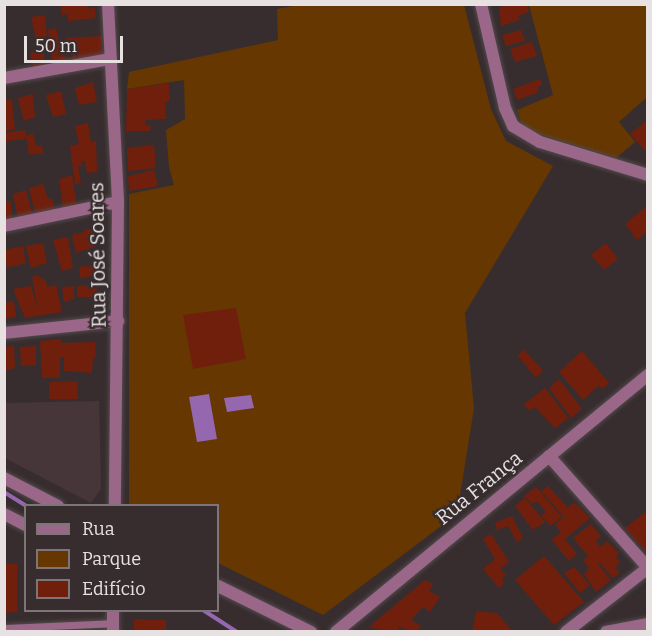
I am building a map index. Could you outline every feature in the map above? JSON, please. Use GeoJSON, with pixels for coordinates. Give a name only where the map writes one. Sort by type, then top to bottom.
{"type":"FeatureCollection","features":[{"type":"Feature","properties":{"kind":"street","name":"Rua José Soares"},"geometry":{"type":"LineString","coordinates":[[108,4],[118,202],[116,504]]}},
{"type":"Feature","properties":{"kind":"street"},"geometry":{"type":"LineString","coordinates":[[481,4],[505,108],[513,126],[540,142],[648,175]]}},
{"type":"Feature","properties":{"kind":"street"},"geometry":{"type":"LineString","coordinates":[[4,78],[110,59]]}},
{"type":"Feature","properties":{"kind":"street"},"geometry":{"type":"LineString","coordinates":[[4,226],[118,202]]}},
{"type":"Feature","properties":{"kind":"street"},"geometry":{"type":"LineString","coordinates":[[4,333],[118,321]]}},
{"type":"Feature","properties":{"kind":"street","name":"Rua França"},"geometry":{"type":"LineString","coordinates":[[336,632],[648,375]]}},
{"type":"Feature","properties":{"kind":"street"},"geometry":{"type":"LineString","coordinates":[[549,456],[648,568],[566,632]]}},
{"type":"Feature","properties":{"kind":"street"},"geometry":{"type":"LineString","coordinates":[[4,478],[54,504]]}},
{"type":"Feature","properties":{"kind":"street"},"geometry":{"type":"LineString","coordinates":[[4,514],[24,524]]}},
{"type":"Feature","properties":{"kind":"street"},"geometry":{"type":"LineString","coordinates":[[219,586],[311,632]]}},
{"type":"Feature","properties":{"kind":"street"},"geometry":{"type":"LineString","coordinates":[[606,632],[648,624]]}},
{"type":"Feature","properties":{"kind":"lane"},"geometry":{"type":"LineString","coordinates":[[4,627],[113,622]]}},
{"type":"Feature","properties":{"kind":"shaded area"},"geometry":{"type":"Polygon","coordinates":[[[209,394],[217,439],[197,442],[189,397],[209,394]]]}},
{"type":"Feature","properties":{"kind":"shaded area"},"geometry":{"type":"Polygon","coordinates":[[[251,395],[254,408],[227,412],[224,398],[251,395]]]}},
{"type":"Feature","properties":{"kind":"shaded area"},"geometry":{"type":"Polygon","coordinates":[[[99,401],[101,489],[91,503],[5,458],[5,403],[99,401]]]}},
{"type":"Feature","properties":{"kind":"green space"},"geometry":{"type":"Polygon","coordinates":[[[304,4],[464,5],[491,109],[506,141],[553,166],[465,313],[474,408],[457,514],[323,615],[219,563],[219,504],[129,504],[129,194],[174,185],[169,167],[166,130],[185,119],[184,80],[127,89],[129,72],[278,40],[277,9],[304,4]]]}},
{"type":"Feature","properties":{"kind":"green space"},"geometry":{"type":"Polygon","coordinates":[[[529,5],[647,5],[647,97],[619,122],[635,142],[616,158],[532,132],[521,122],[517,110],[553,95],[529,5]]]}},
{"type":"Feature","properties":{"kind":"building"},"geometry":{"type":"Polygon","coordinates":[[[61,4],[88,4],[88,9],[95,7],[96,18],[68,21],[67,14],[62,15],[61,4]]]}},
{"type":"Feature","properties":{"kind":"building"},"geometry":{"type":"Polygon","coordinates":[[[510,4],[527,4],[529,12],[518,16],[520,20],[501,26],[499,8],[510,4]]]}},
{"type":"Feature","properties":{"kind":"building"},"geometry":{"type":"Polygon","coordinates":[[[45,15],[47,36],[36,39],[31,17],[45,15]]]}},
{"type":"Feature","properties":{"kind":"building"},"geometry":{"type":"Polygon","coordinates":[[[56,28],[59,42],[63,41],[68,63],[53,66],[48,30],[56,28]]]}},
{"type":"Feature","properties":{"kind":"building"},"geometry":{"type":"Polygon","coordinates":[[[521,30],[525,41],[506,46],[502,35],[521,30]]]}},
{"type":"Feature","properties":{"kind":"building"},"geometry":{"type":"Polygon","coordinates":[[[102,36],[101,58],[72,62],[66,38],[102,36]]]}},
{"type":"Feature","properties":{"kind":"building"},"geometry":{"type":"Polygon","coordinates":[[[532,42],[537,56],[515,62],[510,49],[532,42]]]}},
{"type":"Feature","properties":{"kind":"building"},"geometry":{"type":"Polygon","coordinates":[[[43,50],[46,67],[33,70],[30,53],[43,50]]]}},
{"type":"Feature","properties":{"kind":"building"},"geometry":{"type":"Polygon","coordinates":[[[540,79],[542,85],[537,87],[539,92],[517,100],[513,89],[540,79]]]}},
{"type":"Feature","properties":{"kind":"building"},"geometry":{"type":"Polygon","coordinates":[[[93,82],[97,102],[79,105],[75,88],[93,82]]]}},
{"type":"Feature","properties":{"kind":"building"},"geometry":{"type":"Polygon","coordinates":[[[169,83],[170,101],[165,102],[166,119],[146,120],[145,126],[151,125],[150,131],[126,131],[127,89],[169,83]]]}},
{"type":"Feature","properties":{"kind":"building"},"geometry":{"type":"Polygon","coordinates":[[[61,91],[66,114],[53,117],[46,95],[61,91]]]}},
{"type":"Feature","properties":{"kind":"building"},"geometry":{"type":"Polygon","coordinates":[[[33,94],[35,117],[24,121],[18,98],[33,94]]]}},
{"type":"Feature","properties":{"kind":"building"},"geometry":{"type":"Polygon","coordinates":[[[12,99],[15,129],[4,131],[4,101],[12,99]]]}},
{"type":"Feature","properties":{"kind":"building"},"geometry":{"type":"Polygon","coordinates":[[[648,119],[648,154],[630,134],[648,119]]]}},
{"type":"Feature","properties":{"kind":"building"},"geometry":{"type":"Polygon","coordinates":[[[88,123],[91,142],[96,141],[97,172],[87,173],[85,161],[81,161],[82,166],[78,167],[81,183],[75,184],[70,146],[79,144],[75,126],[88,123]]]}},
{"type":"Feature","properties":{"kind":"building"},"geometry":{"type":"Polygon","coordinates":[[[26,130],[26,136],[33,133],[36,146],[42,145],[43,153],[29,155],[27,139],[7,141],[4,151],[4,133],[26,130]]]}},
{"type":"Feature","properties":{"kind":"building"},"geometry":{"type":"Polygon","coordinates":[[[154,145],[156,168],[128,171],[127,148],[154,145]]]}},
{"type":"Feature","properties":{"kind":"building"},"geometry":{"type":"Polygon","coordinates":[[[154,170],[158,186],[129,191],[128,176],[154,170]]]}},
{"type":"Feature","properties":{"kind":"building"},"geometry":{"type":"Polygon","coordinates":[[[72,175],[77,206],[63,208],[59,179],[72,175]]]}},
{"type":"Feature","properties":{"kind":"building"},"geometry":{"type":"Polygon","coordinates":[[[43,184],[48,199],[52,198],[55,211],[36,217],[29,188],[43,184]]]}},
{"type":"Feature","properties":{"kind":"building"},"geometry":{"type":"Polygon","coordinates":[[[26,190],[33,217],[18,219],[13,194],[26,190]]]}},
{"type":"Feature","properties":{"kind":"building"},"geometry":{"type":"Polygon","coordinates":[[[4,201],[11,201],[12,222],[4,222],[4,201]]]}},
{"type":"Feature","properties":{"kind":"building"},"geometry":{"type":"Polygon","coordinates":[[[648,205],[648,231],[637,240],[625,224],[648,205]]]}},
{"type":"Feature","properties":{"kind":"building"},"geometry":{"type":"Polygon","coordinates":[[[84,229],[92,229],[96,246],[76,253],[72,235],[85,232],[84,229]]]}},
{"type":"Feature","properties":{"kind":"building"},"geometry":{"type":"Polygon","coordinates":[[[68,237],[73,268],[62,271],[53,240],[68,237]]]}},
{"type":"Feature","properties":{"kind":"building"},"geometry":{"type":"Polygon","coordinates":[[[43,243],[47,263],[31,268],[26,246],[43,243]]]}},
{"type":"Feature","properties":{"kind":"building"},"geometry":{"type":"Polygon","coordinates":[[[606,243],[618,259],[604,270],[591,255],[606,243]]]}},
{"type":"Feature","properties":{"kind":"building"},"geometry":{"type":"Polygon","coordinates":[[[23,246],[26,263],[7,268],[4,250],[23,246]]]}},
{"type":"Feature","properties":{"kind":"building"},"geometry":{"type":"Polygon","coordinates":[[[98,264],[97,275],[80,278],[79,267],[98,264]]]}},
{"type":"Feature","properties":{"kind":"building"},"geometry":{"type":"Polygon","coordinates":[[[37,275],[46,281],[47,287],[56,285],[62,312],[25,318],[13,289],[31,286],[38,310],[32,277],[37,275]]]}},
{"type":"Feature","properties":{"kind":"building"},"geometry":{"type":"Polygon","coordinates":[[[97,284],[96,297],[77,297],[77,286],[97,284]]]}},
{"type":"Feature","properties":{"kind":"building"},"geometry":{"type":"Polygon","coordinates":[[[74,286],[74,299],[64,302],[62,287],[74,286]]]}},
{"type":"Feature","properties":{"kind":"building"},"geometry":{"type":"Polygon","coordinates":[[[14,301],[16,317],[4,319],[4,303],[14,301]]]}},
{"type":"Feature","properties":{"kind":"building"},"geometry":{"type":"Polygon","coordinates":[[[236,308],[246,359],[193,369],[183,315],[236,308]]]}},
{"type":"Feature","properties":{"kind":"building"},"geometry":{"type":"Polygon","coordinates":[[[61,339],[61,343],[95,342],[96,357],[93,357],[92,373],[64,371],[64,357],[60,357],[60,378],[42,378],[40,341],[61,339]]]}},
{"type":"Feature","properties":{"kind":"building"},"geometry":{"type":"Polygon","coordinates":[[[14,346],[15,368],[4,371],[4,347],[14,346]]]}},
{"type":"Feature","properties":{"kind":"building"},"geometry":{"type":"Polygon","coordinates":[[[36,346],[36,365],[21,366],[20,347],[36,346]]]}},
{"type":"Feature","properties":{"kind":"building"},"geometry":{"type":"Polygon","coordinates":[[[523,349],[543,370],[536,378],[518,356],[523,349]]]}},
{"type":"Feature","properties":{"kind":"building"},"geometry":{"type":"Polygon","coordinates":[[[582,351],[609,383],[602,389],[599,385],[583,400],[559,372],[582,351]]]}},
{"type":"Feature","properties":{"kind":"building"},"geometry":{"type":"Polygon","coordinates":[[[559,379],[582,409],[571,418],[549,388],[559,379]]]}},
{"type":"Feature","properties":{"kind":"building"},"geometry":{"type":"Polygon","coordinates":[[[77,381],[78,399],[49,399],[49,382],[77,381]]]}},
{"type":"Feature","properties":{"kind":"building"},"geometry":{"type":"Polygon","coordinates":[[[545,388],[568,418],[555,428],[535,407],[529,411],[524,404],[545,388]]]}},
{"type":"Feature","properties":{"kind":"building"},"geometry":{"type":"Polygon","coordinates":[[[548,486],[568,508],[574,502],[590,518],[565,539],[577,554],[569,561],[552,540],[561,532],[555,524],[564,517],[541,491],[548,486]]]}},
{"type":"Feature","properties":{"kind":"building"},"geometry":{"type":"Polygon","coordinates":[[[536,487],[562,517],[550,526],[541,515],[546,512],[537,501],[532,504],[524,496],[536,487]]]}},
{"type":"Feature","properties":{"kind":"building"},"geometry":{"type":"Polygon","coordinates":[[[525,498],[545,522],[533,530],[515,506],[525,498]]]}},
{"type":"Feature","properties":{"kind":"building"},"geometry":{"type":"Polygon","coordinates":[[[648,510],[648,554],[625,528],[648,510]]]}},
{"type":"Feature","properties":{"kind":"building"},"geometry":{"type":"Polygon","coordinates":[[[512,516],[523,538],[517,542],[508,526],[497,530],[495,523],[512,516]]]}},
{"type":"Feature","properties":{"kind":"building"},"geometry":{"type":"Polygon","coordinates":[[[591,524],[601,536],[596,540],[600,547],[607,541],[619,553],[616,557],[620,562],[615,568],[620,573],[613,578],[600,563],[598,564],[611,580],[596,592],[584,574],[589,568],[583,560],[588,556],[573,538],[591,524]]]}},
{"type":"Feature","properties":{"kind":"building"},"geometry":{"type":"Polygon","coordinates":[[[491,534],[509,562],[500,569],[506,575],[502,579],[504,583],[499,588],[483,569],[495,559],[483,539],[491,534]]]}},
{"type":"Feature","properties":{"kind":"building"},"geometry":{"type":"Polygon","coordinates":[[[544,556],[584,602],[554,625],[515,580],[544,556]]]}},
{"type":"Feature","properties":{"kind":"building"},"geometry":{"type":"Polygon","coordinates":[[[4,563],[17,564],[17,612],[4,613],[4,563]]]}},
{"type":"Feature","properties":{"kind":"building"},"geometry":{"type":"Polygon","coordinates":[[[574,567],[590,585],[580,593],[564,573],[574,567]]]}},
{"type":"Feature","properties":{"kind":"building"},"geometry":{"type":"Polygon","coordinates":[[[425,580],[433,584],[429,591],[440,597],[430,612],[423,607],[411,620],[421,626],[416,632],[399,627],[397,632],[392,632],[369,627],[425,580]]]}},
{"type":"Feature","properties":{"kind":"building"},"geometry":{"type":"Polygon","coordinates":[[[476,611],[497,613],[513,632],[472,632],[476,611]]]}},
{"type":"Feature","properties":{"kind":"building"},"geometry":{"type":"Polygon","coordinates":[[[134,619],[166,620],[166,632],[134,632],[134,619]]]}},
{"type":"Feature","properties":{"kind":"waterway"},"geometry":{"type":"LineString","coordinates":[[4,492],[24,505]]}},
{"type":"Feature","properties":{"kind":"waterway"},"geometry":{"type":"LineString","coordinates":[[206,612],[237,632]]}}]}
